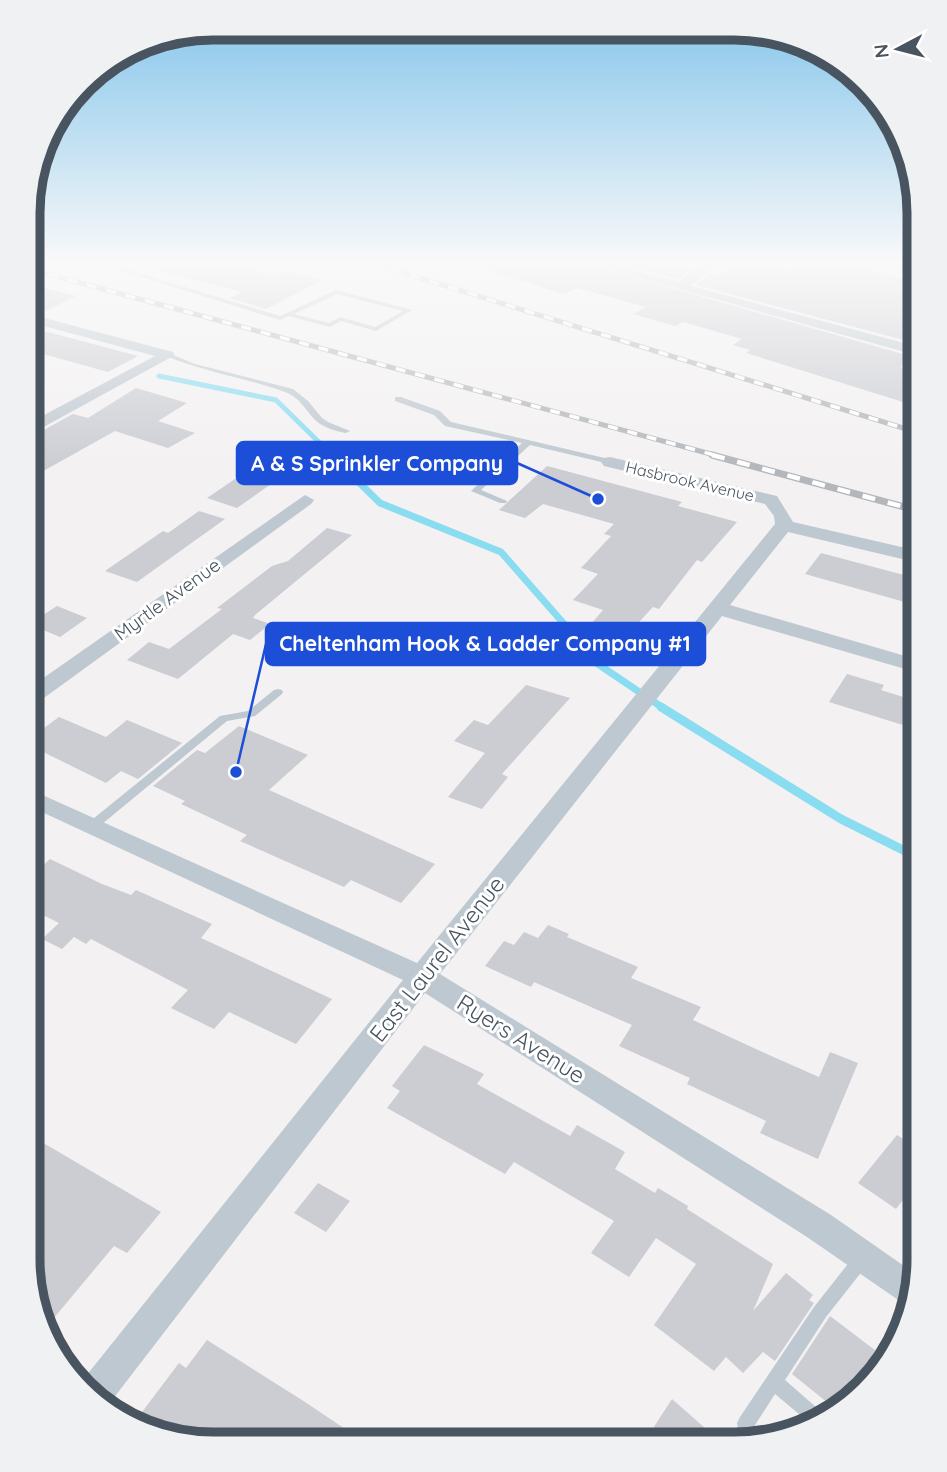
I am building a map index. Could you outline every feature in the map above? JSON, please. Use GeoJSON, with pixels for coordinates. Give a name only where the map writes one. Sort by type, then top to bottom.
{"type":"FeatureCollection","features":[{"type":"Feature","properties":{"kind":"street"},"geometry":{"type":"LineString","coordinates":[[80,332],[168,355]]}},
{"type":"Feature","properties":{"kind":"street"},"geometry":{"type":"LineString","coordinates":[[843,332],[907,349]]}},
{"type":"Feature","properties":{"kind":"street"},"geometry":{"type":"LineString","coordinates":[[40,424],[168,355]]}},
{"type":"Feature","properties":{"kind":"street","name":"Hasbrook Avenue"},"geometry":{"type":"LineString","coordinates":[[610,462],[771,500],[783,516],[784,525]]}},
{"type":"Feature","properties":{"kind":"street","name":"Myrtle Avenue"},"geometry":{"type":"LineString","coordinates":[[40,690],[305,500]]}},
{"type":"Feature","properties":{"kind":"street"},"geometry":{"type":"LineString","coordinates":[[784,525],[907,554]]}},
{"type":"Feature","properties":{"kind":"street","name":"East Laurel Avenue"},"geometry":{"type":"LineString","coordinates":[[99,1388],[422,977],[784,525]]}},
{"type":"Feature","properties":{"kind":"street"},"geometry":{"type":"LineString","coordinates":[[718,608],[907,663]]}},
{"type":"Feature","properties":{"kind":"street","name":"Ryers Avenue"},"geometry":{"type":"LineString","coordinates":[[40,802],[422,977],[819,1226],[904,1286]]}},
{"type":"Feature","properties":{"kind":"lane"},"geometry":{"type":"LineString","coordinates":[[168,355],[193,365],[290,391],[303,398],[318,421],[328,428],[346,431]]}},
{"type":"Feature","properties":{"kind":"lane"},"geometry":{"type":"LineString","coordinates":[[398,399],[437,413],[448,424],[610,462]]}},
{"type":"Feature","properties":{"kind":"lane"},"geometry":{"type":"LineString","coordinates":[[503,501],[475,491],[528,442]]}},
{"type":"Feature","properties":{"kind":"lane"},"geometry":{"type":"LineString","coordinates":[[92,826],[224,718],[251,714],[278,692]]}},
{"type":"Feature","properties":{"kind":"lane"},"geometry":{"type":"LineString","coordinates":[[747,1431],[746,1423],[773,1381],[820,1312],[863,1257]]}},
{"type":"Feature","properties":{"kind":"lane"},"geometry":{"type":"LineString","coordinates":[[773,1381],[811,1413]]}},
{"type":"Feature","properties":{"kind":"building"},"geometry":{"type":"Polygon","coordinates":[[[40,332],[138,356],[108,372],[40,353],[40,332]]]}},
{"type":"Feature","properties":{"kind":"building"},"geometry":{"type":"Polygon","coordinates":[[[717,332],[824,332],[907,355],[907,362],[900,367],[907,369],[907,403],[746,353],[750,350],[733,345],[742,339],[717,332]]]}},
{"type":"Feature","properties":{"kind":"building"},"geometry":{"type":"Polygon","coordinates":[[[872,332],[907,332],[907,341],[872,332]]]}},
{"type":"Feature","properties":{"kind":"building"},"geometry":{"type":"Polygon","coordinates":[[[136,388],[187,403],[158,421],[195,433],[168,448],[115,431],[40,473],[40,443],[44,441],[40,440],[40,432],[73,414],[88,418],[136,388]]]}},
{"type":"Feature","properties":{"kind":"building"},"geometry":{"type":"Polygon","coordinates":[[[254,466],[284,475],[237,508],[207,498],[254,466]]]}},
{"type":"Feature","properties":{"kind":"building"},"geometry":{"type":"Polygon","coordinates":[[[547,466],[682,502],[678,506],[737,522],[702,562],[697,560],[659,609],[653,607],[626,636],[591,624],[603,610],[573,600],[598,574],[581,568],[611,536],[604,534],[614,524],[543,504],[525,518],[499,510],[547,466]]]}},
{"type":"Feature","properties":{"kind":"building"},"geometry":{"type":"Polygon","coordinates":[[[199,511],[225,519],[137,582],[105,571],[163,531],[168,533],[199,511]]]}},
{"type":"Feature","properties":{"kind":"building"},"geometry":{"type":"Polygon","coordinates":[[[327,528],[352,535],[255,615],[253,618],[270,624],[250,640],[233,634],[178,679],[127,660],[149,642],[169,649],[222,609],[217,608],[272,566],[288,561],[327,528]]]}},
{"type":"Feature","properties":{"kind":"building"},"geometry":{"type":"Polygon","coordinates":[[[821,553],[907,576],[907,603],[805,574],[821,553]]]}},
{"type":"Feature","properties":{"kind":"building"},"geometry":{"type":"Polygon","coordinates":[[[57,606],[87,618],[60,637],[40,629],[40,617],[57,606]]]}},
{"type":"Feature","properties":{"kind":"building"},"geometry":{"type":"Polygon","coordinates":[[[847,674],[884,685],[881,690],[907,698],[907,726],[829,702],[847,674]]]}},
{"type":"Feature","properties":{"kind":"building"},"geometry":{"type":"Polygon","coordinates":[[[526,685],[570,698],[502,774],[508,777],[482,809],[448,797],[485,753],[454,741],[474,720],[488,725],[526,685]]]}},
{"type":"Feature","properties":{"kind":"building"},"geometry":{"type":"Polygon","coordinates":[[[59,717],[106,737],[127,720],[182,743],[138,779],[121,771],[106,783],[40,750],[40,731],[59,717]]]}},
{"type":"Feature","properties":{"kind":"building"},"geometry":{"type":"Polygon","coordinates":[[[239,726],[308,755],[269,790],[435,864],[401,903],[351,880],[344,887],[240,841],[247,835],[181,804],[185,801],[153,786],[197,750],[205,753],[239,726]]]}},
{"type":"Feature","properties":{"kind":"building"},"geometry":{"type":"Polygon","coordinates":[[[50,859],[102,884],[131,895],[136,890],[212,924],[201,938],[332,999],[296,1044],[229,1012],[214,1029],[171,1008],[188,990],[91,939],[86,944],[74,937],[62,949],[42,939],[59,923],[40,914],[40,868],[50,859]]]}},
{"type":"Feature","properties":{"kind":"building"},"geometry":{"type":"Polygon","coordinates":[[[548,925],[569,934],[567,937],[638,967],[631,978],[701,1007],[693,1020],[769,1055],[819,1077],[830,1052],[858,1063],[818,1159],[760,1133],[766,1121],[687,1084],[690,1078],[619,1046],[632,1025],[534,982],[531,987],[485,966],[504,941],[514,945],[524,932],[538,938],[548,925]]]}},
{"type":"Feature","properties":{"kind":"building"},"geometry":{"type":"Polygon","coordinates":[[[424,1045],[484,1074],[477,1084],[570,1136],[577,1125],[625,1152],[615,1169],[655,1193],[658,1188],[688,1206],[687,1209],[773,1264],[753,1311],[786,1273],[813,1295],[809,1300],[814,1303],[775,1361],[763,1352],[743,1373],[726,1357],[714,1371],[654,1325],[696,1264],[656,1238],[629,1277],[591,1253],[614,1221],[514,1162],[505,1174],[387,1108],[400,1091],[392,1086],[424,1045]]]}},
{"type":"Feature","properties":{"kind":"building"},"geometry":{"type":"Polygon","coordinates":[[[897,1135],[906,1141],[906,1196],[896,1209],[858,1183],[897,1135]]]}},
{"type":"Feature","properties":{"kind":"building"},"geometry":{"type":"Polygon","coordinates":[[[40,1141],[161,1212],[127,1253],[114,1246],[52,1321],[46,1303],[40,1258],[40,1141]]]}},
{"type":"Feature","properties":{"kind":"building"},"geometry":{"type":"Polygon","coordinates":[[[318,1183],[350,1201],[326,1232],[294,1213],[318,1183]]]}},
{"type":"Feature","properties":{"kind":"building"},"geometry":{"type":"Polygon","coordinates":[[[830,1316],[879,1353],[848,1389],[828,1403],[792,1374],[830,1316]]]}},
{"type":"Feature","properties":{"kind":"building"},"geometry":{"type":"Polygon","coordinates":[[[207,1340],[350,1432],[214,1432],[169,1426],[140,1415],[179,1363],[186,1368],[207,1340]]]}},
{"type":"Feature","properties":{"kind":"building"},"geometry":{"type":"Polygon","coordinates":[[[672,1399],[709,1432],[651,1432],[672,1399]]]}},
{"type":"Feature","properties":{"kind":"waterway"},"geometry":{"type":"LineString","coordinates":[[159,376],[276,400],[333,456]]}},
{"type":"Feature","properties":{"kind":"waterway"},"geometry":{"type":"LineString","coordinates":[[331,455],[380,503],[501,552],[565,625],[589,658],[663,708]]}},
{"type":"Feature","properties":{"kind":"waterway"},"geometry":{"type":"LineString","coordinates":[[661,707],[841,819],[906,852]]}},
{"type":"Feature","properties":{"kind":"railway"},"geometry":{"type":"LineString","coordinates":[[260,332],[718,456]]}},
{"type":"Feature","properties":{"kind":"railway"},"geometry":{"type":"LineString","coordinates":[[593,332],[907,429]]}},
{"type":"Feature","properties":{"kind":"railway"},"geometry":{"type":"LineString","coordinates":[[712,455],[907,508]]}},
{"type":"Feature","properties":{"kind":"place","name":"A & S Sprinkler Company"},"geometry":{"type":"Point","coordinates":[598,499]}},
{"type":"Feature","properties":{"kind":"place","name":"Cheltenham Hook & Ladder Company #1"},"geometry":{"type":"Point","coordinates":[236,772]}}]}
